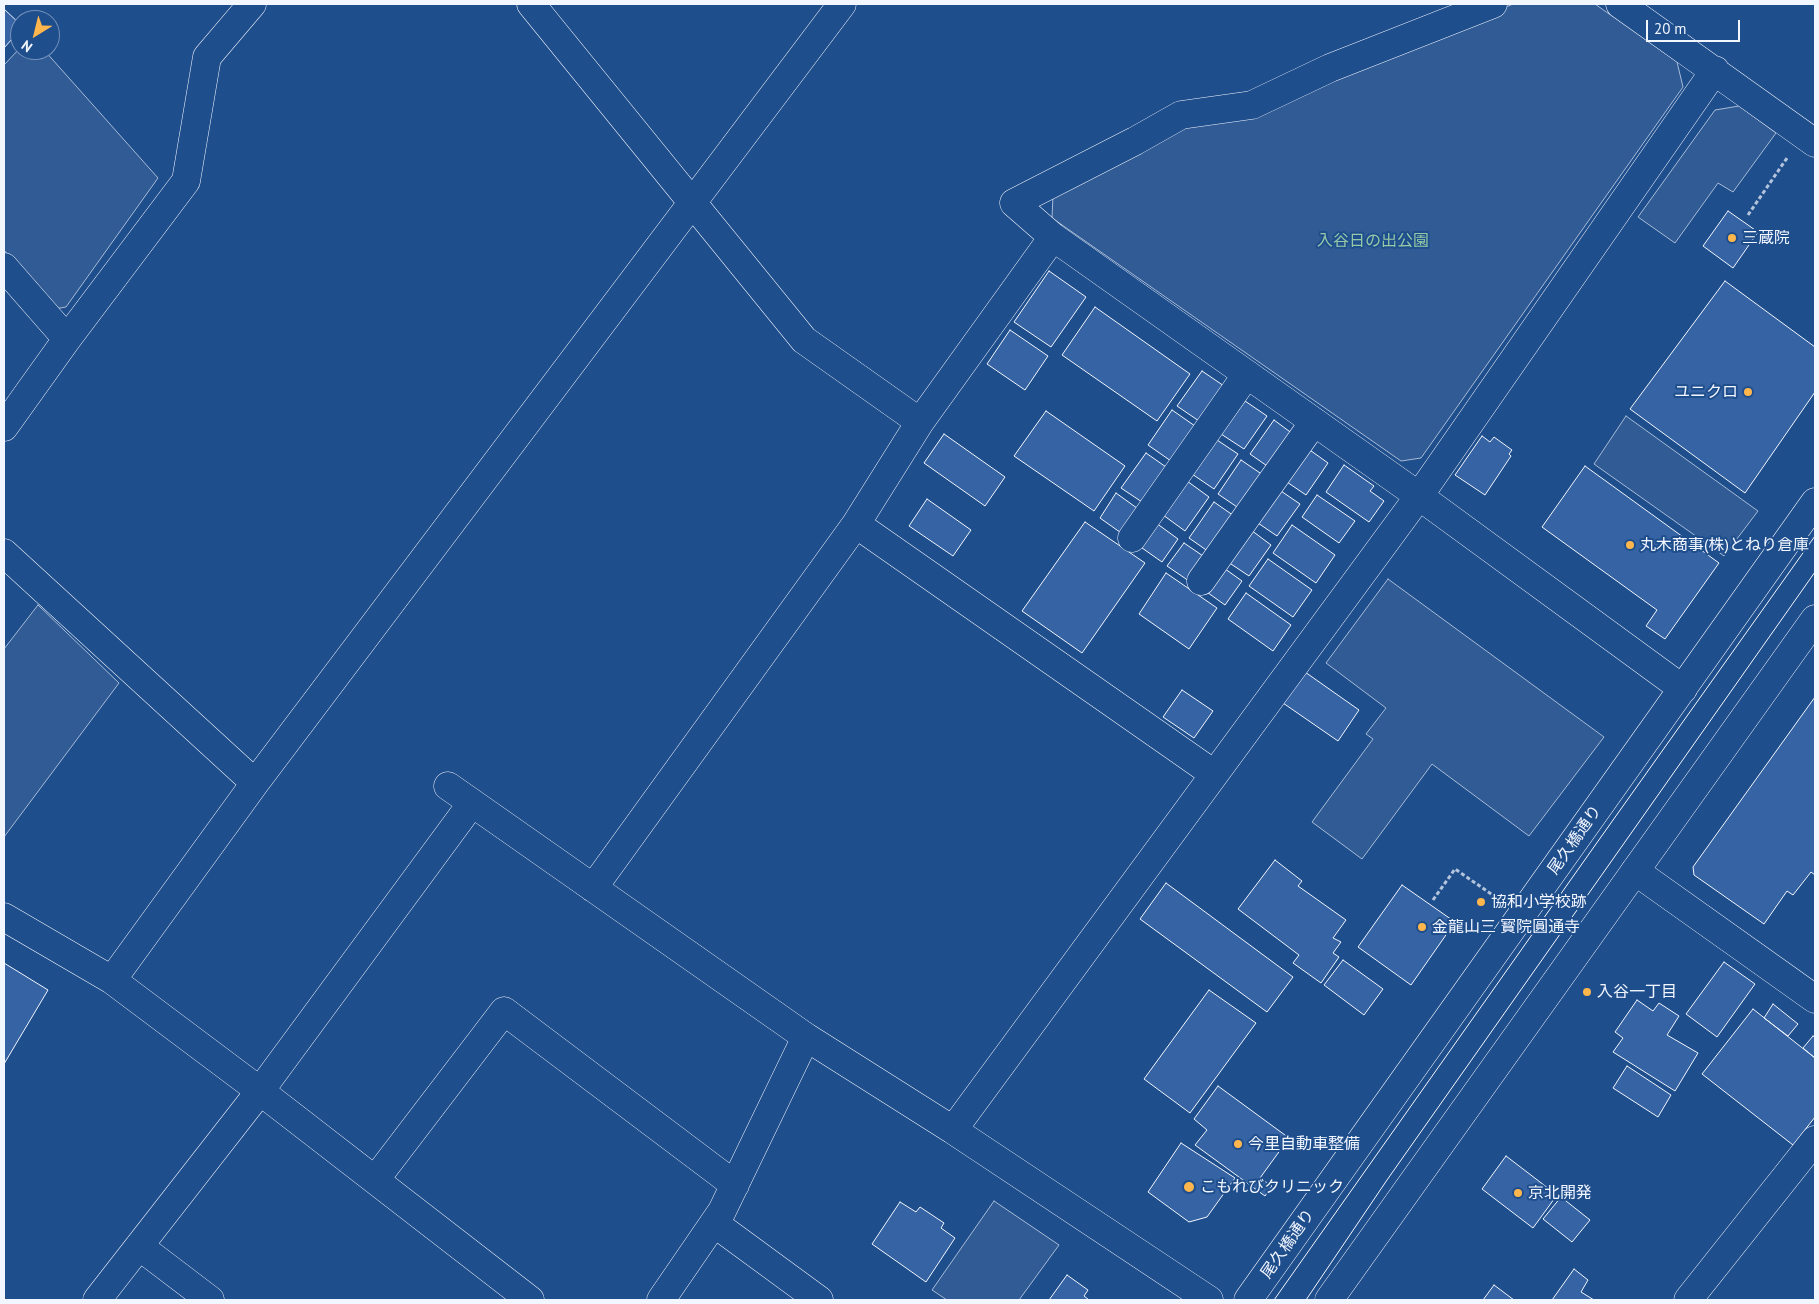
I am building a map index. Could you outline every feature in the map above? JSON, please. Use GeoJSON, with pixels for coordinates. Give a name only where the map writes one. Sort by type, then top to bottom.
{"type":"FeatureCollection","features":[{"type":"Feature","properties":{"kind":"street"},"geometry":{"type":"LineString","coordinates":[[4,427],[67,339],[186,181],[206,57],[252,4]]}},
{"type":"Feature","properties":{"kind":"street"},"geometry":{"type":"LineString","coordinates":[[531,4],[804,340],[920,422]]}},
{"type":"Feature","properties":{"kind":"street"},"geometry":{"type":"LineString","coordinates":[[112,980],[255,782],[842,4]]}},
{"type":"Feature","properties":{"kind":"street"},"geometry":{"type":"LineString","coordinates":[[1493,4],[1330,68],[1252,105],[1181,115],[1135,141],[1014,203],[1052,237],[1419,496],[1683,689]]}},
{"type":"Feature","properties":{"kind":"street"},"geometry":{"type":"LineString","coordinates":[[1620,4],[1809,138]]}},
{"type":"Feature","properties":{"kind":"street"},"geometry":{"type":"LineString","coordinates":[[953,1130],[1419,496],[1715,70]]}},
{"type":"Feature","properties":{"kind":"street"},"geometry":{"type":"LineString","coordinates":[[593,888],[856,524],[920,422],[1052,237]]}},
{"type":"Feature","properties":{"kind":"street"},"geometry":{"type":"LineString","coordinates":[[4,267],[67,339]]}},
{"type":"Feature","properties":{"kind":"street"},"geometry":{"type":"LineString","coordinates":[[1132,538],[1247,374]]}},
{"type":"Feature","properties":{"kind":"street"},"geometry":{"type":"LineString","coordinates":[[1201,581],[1314,422]]}},
{"type":"Feature","properties":{"kind":"street","name":"尾久橋通り"},"geometry":{"type":"LineString","coordinates":[[1248,1300],[1815,502]]}},
{"type":"Feature","properties":{"kind":"street"},"geometry":{"type":"LineString","coordinates":[[856,524],[1214,774]]}},
{"type":"Feature","properties":{"kind":"street"},"geometry":{"type":"LineString","coordinates":[[4,553],[255,782]]}},
{"type":"Feature","properties":{"kind":"street"},"geometry":{"type":"LineString","coordinates":[[1330,1300],[1815,619]]}},
{"type":"Feature","properties":{"kind":"street"},"geometry":{"type":"LineString","coordinates":[[448,786],[806,1037],[953,1130],[1209,1300]]}},
{"type":"Feature","properties":{"kind":"street"},"geometry":{"type":"LineString","coordinates":[[97,1300],[260,1091],[472,803]]}},
{"type":"Feature","properties":{"kind":"street"},"geometry":{"type":"LineString","coordinates":[[1635,871],[1815,999]]}},
{"type":"Feature","properties":{"kind":"street"},"geometry":{"type":"LineString","coordinates":[[4,917],[112,980],[260,1091],[530,1300]]}},
{"type":"Feature","properties":{"kind":"street"},"geometry":{"type":"LineString","coordinates":[[375,1180],[504,1011],[735,1185]]}},
{"type":"Feature","properties":{"kind":"street"},"geometry":{"type":"LineString","coordinates":[[661,1300],[722,1211],[806,1037]]}},
{"type":"Feature","properties":{"kind":"street"},"geometry":{"type":"LineString","coordinates":[[1695,1297],[1815,1140]]}},
{"type":"Feature","properties":{"kind":"street"},"geometry":{"type":"LineString","coordinates":[[714,1223],[819,1300]]}},
{"type":"Feature","properties":{"kind":"street"},"geometry":{"type":"LineString","coordinates":[[139,1246],[210,1300]]}},
{"type":"Feature","properties":{"kind":"path"},"geometry":{"type":"LineString","coordinates":[[1748,216],[1809,138]]}},
{"type":"Feature","properties":{"kind":"path"},"geometry":{"type":"LineString","coordinates":[[1434,900],[1455,869],[1498,899]]}},
{"type":"Feature","properties":{"kind":"shaded area","name":"入谷日の出公園"},"geometry":{"type":"Polygon","coordinates":[[[1513,4],[1595,4],[1677,62],[1683,87],[1421,458],[1401,461],[1052,218],[1053,195],[1178,127],[1253,114],[1513,4]]]}},
{"type":"Feature","properties":{"kind":"shaded area"},"geometry":{"type":"Polygon","coordinates":[[[10,59],[53,60],[158,178],[66,307],[54,309],[4,250],[4,65],[10,59]]]}},
{"type":"Feature","properties":{"kind":"shaded area"},"geometry":{"type":"Polygon","coordinates":[[[1739,106],[1776,133],[1733,192],[1718,183],[1675,243],[1638,217],[1715,110],[1739,106]]]}},
{"type":"Feature","properties":{"kind":"shaded area"},"geometry":{"type":"Polygon","coordinates":[[[1626,416],[1758,511],[1724,556],[1594,464],[1626,416]]]}},
{"type":"Feature","properties":{"kind":"shaded area"},"geometry":{"type":"Polygon","coordinates":[[[1388,579],[1604,737],[1529,836],[1432,764],[1362,859],[1312,822],[1373,739],[1366,734],[1386,708],[1326,663],[1388,579]]]}},
{"type":"Feature","properties":{"kind":"shaded area"},"geometry":{"type":"Polygon","coordinates":[[[38,605],[119,683],[4,837],[4,649],[38,605]]]}},
{"type":"Feature","properties":{"kind":"shaded area"},"geometry":{"type":"Polygon","coordinates":[[[994,1201],[1059,1245],[1019,1300],[947,1300],[932,1290],[994,1201]]]}},
{"type":"Feature","properties":{"kind":"building"},"geometry":{"type":"Polygon","coordinates":[[[4,9],[10,15],[10,41],[4,48],[4,9]]]}},
{"type":"Feature","properties":{"kind":"building"},"geometry":{"type":"Polygon","coordinates":[[[1728,211],[1758,232],[1733,268],[1703,246],[1728,211]]]}},
{"type":"Feature","properties":{"kind":"building"},"geometry":{"type":"Polygon","coordinates":[[[1049,271],[1086,297],[1051,347],[1014,322],[1049,271]]]}},
{"type":"Feature","properties":{"kind":"building"},"geometry":{"type":"Polygon","coordinates":[[[1725,281],[1815,347],[1815,392],[1745,493],[1630,409],[1725,281]]]}},
{"type":"Feature","properties":{"kind":"building"},"geometry":{"type":"Polygon","coordinates":[[[1095,307],[1190,374],[1157,421],[1062,355],[1095,307]]]}},
{"type":"Feature","properties":{"kind":"building"},"geometry":{"type":"Polygon","coordinates":[[[1010,330],[1048,356],[1025,390],[987,364],[1010,330]]]}},
{"type":"Feature","properties":{"kind":"building"},"geometry":{"type":"Polygon","coordinates":[[[1202,371],[1224,386],[1199,421],[1177,406],[1202,371]]]}},
{"type":"Feature","properties":{"kind":"building"},"geometry":{"type":"Polygon","coordinates":[[[1245,401],[1267,416],[1244,449],[1221,434],[1245,401]]]}},
{"type":"Feature","properties":{"kind":"building"},"geometry":{"type":"Polygon","coordinates":[[[1172,410],[1195,426],[1171,461],[1148,445],[1172,410]]]}},
{"type":"Feature","properties":{"kind":"building"},"geometry":{"type":"Polygon","coordinates":[[[1046,411],[1125,466],[1094,511],[1014,456],[1046,411]]]}},
{"type":"Feature","properties":{"kind":"building"},"geometry":{"type":"Polygon","coordinates":[[[1274,420],[1293,434],[1270,468],[1250,454],[1274,420]]]}},
{"type":"Feature","properties":{"kind":"building"},"geometry":{"type":"Polygon","coordinates":[[[944,434],[1005,477],[985,506],[924,463],[944,434]]]}},
{"type":"Feature","properties":{"kind":"building"},"geometry":{"type":"Polygon","coordinates":[[[1482,436],[1490,442],[1494,437],[1512,450],[1509,454],[1511,456],[1485,495],[1455,475],[1482,436]]]}},
{"type":"Feature","properties":{"kind":"building"},"geometry":{"type":"Polygon","coordinates":[[[1217,440],[1238,454],[1214,489],[1192,474],[1217,440]]]}},
{"type":"Feature","properties":{"kind":"building"},"geometry":{"type":"Polygon","coordinates":[[[1307,448],[1328,463],[1306,495],[1284,480],[1307,448]]]}},
{"type":"Feature","properties":{"kind":"building"},"geometry":{"type":"Polygon","coordinates":[[[1146,453],[1166,467],[1142,502],[1121,488],[1146,453]]]}},
{"type":"Feature","properties":{"kind":"building"},"geometry":{"type":"Polygon","coordinates":[[[1241,460],[1263,475],[1240,509],[1218,494],[1241,460]]]}},
{"type":"Feature","properties":{"kind":"building"},"geometry":{"type":"Polygon","coordinates":[[[1344,465],[1374,486],[1370,491],[1384,501],[1369,522],[1326,492],[1344,465]]]}},
{"type":"Feature","properties":{"kind":"building","name":"丸木商事(株)とねり倉庫"},"geometry":{"type":"Polygon","coordinates":[[[1585,466],[1719,563],[1665,639],[1646,626],[1657,610],[1542,527],[1585,466]]]}},
{"type":"Feature","properties":{"kind":"building"},"geometry":{"type":"Polygon","coordinates":[[[1187,481],[1209,497],[1185,531],[1163,515],[1187,481]]]}},
{"type":"Feature","properties":{"kind":"building"},"geometry":{"type":"Polygon","coordinates":[[[1278,489],[1300,504],[1277,536],[1255,521],[1278,489]]]}},
{"type":"Feature","properties":{"kind":"building"},"geometry":{"type":"Polygon","coordinates":[[[1116,493],[1141,511],[1124,535],[1100,518],[1116,493]]]}},
{"type":"Feature","properties":{"kind":"building"},"geometry":{"type":"Polygon","coordinates":[[[1317,495],[1355,521],[1339,543],[1302,517],[1317,495]]]}},
{"type":"Feature","properties":{"kind":"building"},"geometry":{"type":"Polygon","coordinates":[[[927,499],[971,530],[953,556],[909,526],[927,499]]]}},
{"type":"Feature","properties":{"kind":"building"},"geometry":{"type":"Polygon","coordinates":[[[1214,502],[1237,518],[1212,554],[1189,538],[1214,502]]]}},
{"type":"Feature","properties":{"kind":"building"},"geometry":{"type":"Polygon","coordinates":[[[1152,520],[1178,539],[1162,562],[1135,543],[1152,520]]]}},
{"type":"Feature","properties":{"kind":"building"},"geometry":{"type":"Polygon","coordinates":[[[1085,522],[1145,563],[1082,653],[1022,611],[1085,522]]]}},
{"type":"Feature","properties":{"kind":"building"},"geometry":{"type":"Polygon","coordinates":[[[1292,525],[1335,555],[1316,583],[1273,553],[1292,525]]]}},
{"type":"Feature","properties":{"kind":"building"},"geometry":{"type":"Polygon","coordinates":[[[1251,530],[1271,545],[1249,576],[1228,562],[1251,530]]]}},
{"type":"Feature","properties":{"kind":"building"},"geometry":{"type":"Polygon","coordinates":[[[1184,543],[1206,558],[1189,581],[1167,566],[1184,543]]]}},
{"type":"Feature","properties":{"kind":"building"},"geometry":{"type":"Polygon","coordinates":[[[1268,559],[1312,590],[1293,617],[1249,586],[1268,559]]]}},
{"type":"Feature","properties":{"kind":"building"},"geometry":{"type":"Polygon","coordinates":[[[1221,566],[1242,581],[1225,605],[1204,590],[1221,566]]]}},
{"type":"Feature","properties":{"kind":"building"},"geometry":{"type":"Polygon","coordinates":[[[1166,573],[1217,608],[1189,649],[1139,614],[1166,573]]]}},
{"type":"Feature","properties":{"kind":"building"},"geometry":{"type":"Polygon","coordinates":[[[1246,593],[1291,625],[1273,651],[1228,619],[1246,593]]]}},
{"type":"Feature","properties":{"kind":"building"},"geometry":{"type":"Polygon","coordinates":[[[1305,672],[1359,710],[1338,741],[1283,703],[1305,672]]]}},
{"type":"Feature","properties":{"kind":"building"},"geometry":{"type":"Polygon","coordinates":[[[1182,690],[1213,711],[1194,738],[1163,717],[1182,690]]]}},
{"type":"Feature","properties":{"kind":"building"},"geometry":{"type":"Polygon","coordinates":[[[1815,697],[1815,875],[1811,872],[1793,895],[1787,891],[1764,924],[1694,875],[1693,867],[1815,697]]]}},
{"type":"Feature","properties":{"kind":"building"},"geometry":{"type":"Polygon","coordinates":[[[1275,860],[1302,881],[1298,886],[1346,920],[1333,938],[1341,942],[1333,953],[1339,957],[1321,983],[1293,963],[1299,955],[1238,909],[1275,860]]]}},
{"type":"Feature","properties":{"kind":"building"},"geometry":{"type":"Polygon","coordinates":[[[1166,883],[1293,977],[1267,1012],[1140,919],[1166,883]]]}},
{"type":"Feature","properties":{"kind":"building"},"geometry":{"type":"Polygon","coordinates":[[[1402,885],[1455,922],[1411,985],[1358,947],[1402,885]]]}},
{"type":"Feature","properties":{"kind":"building"},"geometry":{"type":"Polygon","coordinates":[[[1343,960],[1383,989],[1364,1015],[1324,985],[1343,960]]]}},
{"type":"Feature","properties":{"kind":"building"},"geometry":{"type":"Polygon","coordinates":[[[1724,962],[1755,984],[1717,1037],[1686,1014],[1724,962]]]}},
{"type":"Feature","properties":{"kind":"building"},"geometry":{"type":"Polygon","coordinates":[[[4,963],[48,990],[4,1064],[4,963]]]}},
{"type":"Feature","properties":{"kind":"building"},"geometry":{"type":"Polygon","coordinates":[[[1209,990],[1256,1023],[1190,1113],[1144,1079],[1209,990]]]}},
{"type":"Feature","properties":{"kind":"building"},"geometry":{"type":"Polygon","coordinates":[[[1637,1000],[1653,1011],[1659,1003],[1679,1016],[1667,1035],[1698,1053],[1675,1091],[1613,1052],[1623,1038],[1615,1032],[1637,1000]]]}},
{"type":"Feature","properties":{"kind":"building"},"geometry":{"type":"Polygon","coordinates":[[[1773,1004],[1798,1024],[1788,1036],[1764,1018],[1773,1004]]]}},
{"type":"Feature","properties":{"kind":"building"},"geometry":{"type":"Polygon","coordinates":[[[1753,1009],[1815,1058],[1815,1117],[1793,1145],[1702,1074],[1753,1009]]]}},
{"type":"Feature","properties":{"kind":"building"},"geometry":{"type":"Polygon","coordinates":[[[1813,1036],[1815,1037],[1815,1058],[1803,1048],[1813,1036]]]}},
{"type":"Feature","properties":{"kind":"building"},"geometry":{"type":"Polygon","coordinates":[[[1627,1066],[1671,1095],[1658,1117],[1613,1088],[1627,1066]]]}},
{"type":"Feature","properties":{"kind":"building"},"geometry":{"type":"Polygon","coordinates":[[[1218,1086],[1289,1138],[1260,1178],[1272,1186],[1265,1196],[1195,1145],[1207,1130],[1194,1119],[1218,1086]]]}},
{"type":"Feature","properties":{"kind":"building"},"geometry":{"type":"Polygon","coordinates":[[[1181,1143],[1235,1178],[1207,1217],[1189,1222],[1148,1192],[1181,1143]]]}},
{"type":"Feature","properties":{"kind":"building"},"geometry":{"type":"Polygon","coordinates":[[[1506,1156],[1557,1195],[1533,1228],[1482,1189],[1506,1156]]]}},
{"type":"Feature","properties":{"kind":"building"},"geometry":{"type":"Polygon","coordinates":[[[1561,1197],[1590,1220],[1572,1242],[1543,1219],[1561,1197]]]}},
{"type":"Feature","properties":{"kind":"building"},"geometry":{"type":"Polygon","coordinates":[[[900,1202],[916,1212],[920,1207],[944,1223],[941,1228],[955,1238],[926,1282],[872,1244],[900,1202]]]}},
{"type":"Feature","properties":{"kind":"building"},"geometry":{"type":"Polygon","coordinates":[[[1574,1269],[1588,1280],[1581,1292],[1594,1300],[1552,1300],[1574,1269]]]}},
{"type":"Feature","properties":{"kind":"building"},"geometry":{"type":"Polygon","coordinates":[[[1067,1275],[1088,1290],[1084,1296],[1089,1300],[1049,1300],[1067,1275]]]}},
{"type":"Feature","properties":{"kind":"building"},"geometry":{"type":"Polygon","coordinates":[[[1494,1285],[1514,1300],[1483,1300],[1494,1285]]]}},
{"type":"Feature","properties":{"kind":"tram line"},"geometry":{"type":"LineString","coordinates":[[1274,1300],[1815,536]]}},
{"type":"Feature","properties":{"kind":"tram line"},"geometry":{"type":"LineString","coordinates":[[1306,1300],[1387,1180],[1815,572]]}},
{"type":"Feature","properties":{"kind":"place","name":"三蔵院"},"geometry":{"type":"Point","coordinates":[1732,238]}},
{"type":"Feature","properties":{"kind":"place","name":"ユニクロ"},"geometry":{"type":"Point","coordinates":[1748,392]}},
{"type":"Feature","properties":{"kind":"place","name":"丸木商事(株)とねり倉庫"},"geometry":{"type":"Point","coordinates":[1630,545]}},
{"type":"Feature","properties":{"kind":"place","name":"協和小学校跡"},"geometry":{"type":"Point","coordinates":[1481,902]}},
{"type":"Feature","properties":{"kind":"place","name":"金龍山三 寳院圓通寺"},"geometry":{"type":"Point","coordinates":[1422,927]}},
{"type":"Feature","properties":{"kind":"place","name":"入谷一丁目"},"geometry":{"type":"Point","coordinates":[1587,992]}},
{"type":"Feature","properties":{"kind":"place","name":"今里自動車整備"},"geometry":{"type":"Point","coordinates":[1238,1144]}},
{"type":"Feature","properties":{"kind":"place","name":"こもれびクリニック"},"geometry":{"type":"Point","coordinates":[1189,1187]}},
{"type":"Feature","properties":{"kind":"place","name":"京北開発"},"geometry":{"type":"Point","coordinates":[1518,1193]}}]}
